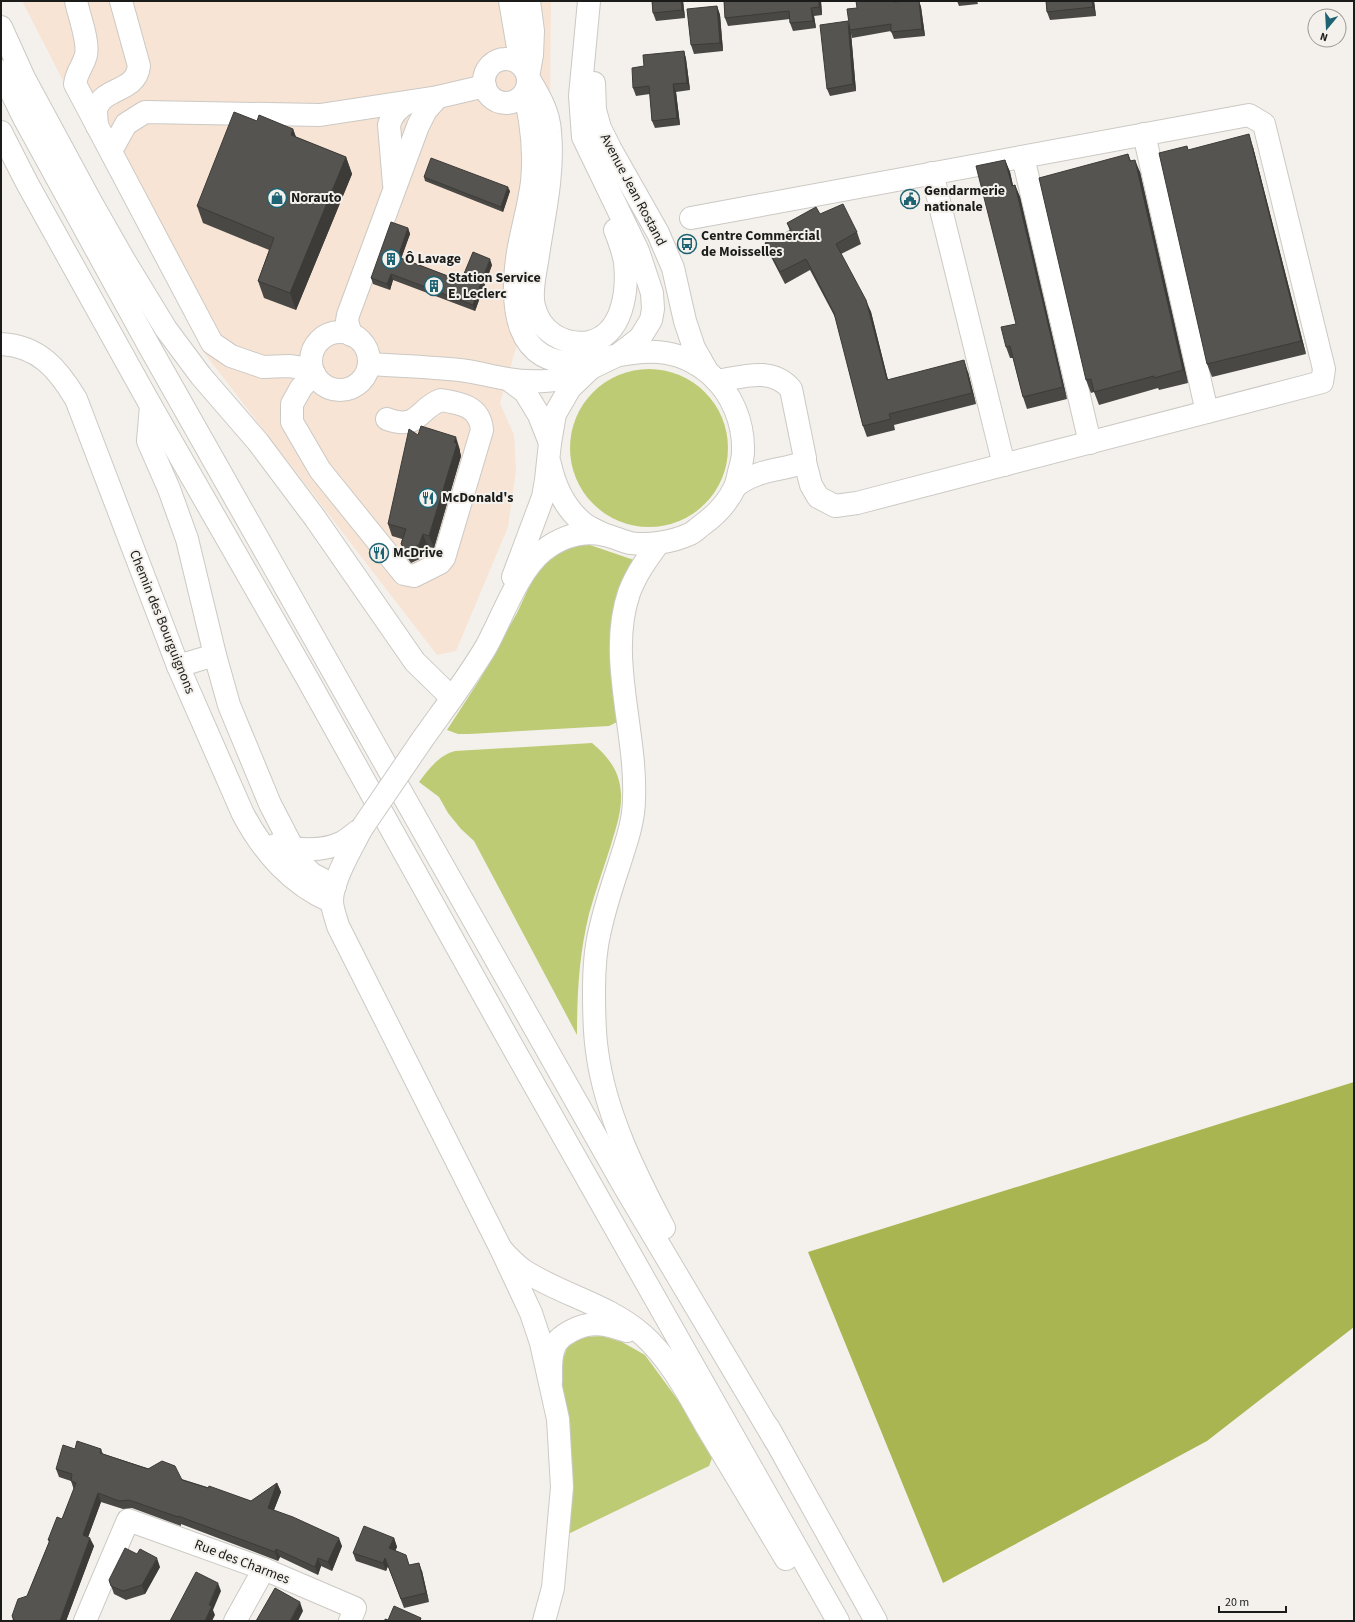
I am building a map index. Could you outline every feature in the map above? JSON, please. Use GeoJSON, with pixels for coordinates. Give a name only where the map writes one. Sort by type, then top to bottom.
{"type":"FeatureCollection","features":[{"type":"Feature","properties":{"kind":"main road"},"geometry":{"type":"LineString","coordinates":[[76,1],[87,48],[86,57],[76,74],[75,84],[212,343],[231,356],[263,367],[289,366],[303,368],[314,374],[320,382],[328,387],[338,390],[347,389],[356,385],[363,378],[369,364],[369,357],[364,345],[351,335],[343,332],[334,333],[320,341],[312,356],[314,374]]}},
{"type":"Feature","properties":{"kind":"main road"},"geometry":{"type":"LineString","coordinates":[[96,126],[97,108],[102,99],[133,81],[138,74],[139,66],[121,1]]}},
{"type":"Feature","properties":{"kind":"main road"},"geometry":{"type":"LineString","coordinates":[[496,1],[506,39],[523,73],[542,100],[550,131],[550,174],[534,285],[534,305],[541,324],[548,331],[562,340],[582,343],[593,341],[602,337],[611,330],[617,321],[623,301],[625,269],[622,248],[583,137]]}},
{"type":"Feature","properties":{"kind":"main road"},"geometry":{"type":"LineString","coordinates":[[510,1],[523,73],[533,155],[532,182],[516,270],[516,312],[519,326],[536,351],[544,356],[556,360],[583,362],[648,351],[668,353],[687,360],[712,377],[757,374],[775,377],[783,381],[791,389],[811,485],[818,497],[835,506],[857,503],[1322,382],[1324,369],[1264,124],[1249,115],[691,218]]}},
{"type":"Feature","properties":{"kind":"main road"},"geometry":{"type":"LineString","coordinates":[[523,73],[502,59],[490,66],[486,72],[485,86],[492,98],[504,103],[511,103],[517,100],[523,73],[532,55],[533,31],[529,1]]}},
{"type":"Feature","properties":{"kind":"main road","name":"Avenue Jean Rostand"},"geometry":{"type":"LineString","coordinates":[[589,1],[580,96],[583,137],[638,251],[652,293],[653,309],[651,320],[646,330],[630,347],[618,355]]}},
{"type":"Feature","properties":{"kind":"main road","name":"Avenue Jean Rostand"},"geometry":{"type":"LineString","coordinates":[[589,1],[595,110],[597,120],[611,150],[658,233],[673,268],[685,321],[694,348],[712,377],[732,402],[741,427],[743,453],[736,486]]}},
{"type":"Feature","properties":{"kind":"main road"},"geometry":{"type":"LineString","coordinates":[[1,27],[24,78],[91,202],[166,329],[202,376],[258,442],[315,518],[415,662],[452,698]]}},
{"type":"Feature","properties":{"kind":"main road"},"geometry":{"type":"LineString","coordinates":[[1,71],[24,118],[161,367],[624,1186],[775,1440]]}},
{"type":"Feature","properties":{"kind":"main road"},"geometry":{"type":"LineString","coordinates":[[111,151],[126,124],[145,112],[320,115],[438,97],[485,86]]}},
{"type":"Feature","properties":{"kind":"main road"},"geometry":{"type":"LineString","coordinates":[[351,335],[347,321],[348,315],[418,126],[426,110],[438,97]]}},
{"type":"Feature","properties":{"kind":"main road"},"geometry":{"type":"LineString","coordinates":[[395,188],[389,125],[390,119],[400,107],[409,102]]}},
{"type":"Feature","properties":{"kind":"main road"},"geometry":{"type":"LineString","coordinates":[[1,132],[27,183],[151,406],[308,678],[511,1044],[838,1621]]}},
{"type":"Feature","properties":{"kind":"main road"},"geometry":{"type":"LineString","coordinates":[[1144,134],[1207,412]]}},
{"type":"Feature","properties":{"kind":"main road"},"geometry":{"type":"LineString","coordinates":[[1023,157],[1090,443]]}},
{"type":"Feature","properties":{"kind":"main road"},"geometry":{"type":"LineString","coordinates":[[932,173],[1004,465]]}},
{"type":"Feature","properties":{"kind":"main road","name":"Chemin des Bourguignons"},"geometry":{"type":"LineString","coordinates":[[1,344],[21,348],[36,354],[50,363],[63,378],[76,399],[178,666],[243,814],[256,837],[281,867],[302,885],[318,896],[334,894]]}},
{"type":"Feature","properties":{"kind":"main road"},"geometry":{"type":"LineString","coordinates":[[495,630],[543,497],[555,414],[570,388],[581,377],[591,368],[618,355]]}},
{"type":"Feature","properties":{"kind":"main road"},"geometry":{"type":"LineString","coordinates":[[369,364],[461,370],[488,374],[509,380],[550,381],[581,377]]}},
{"type":"Feature","properties":{"kind":"main road"},"geometry":{"type":"LineString","coordinates":[[314,374],[301,388],[292,404],[292,422],[320,470],[404,574],[414,576],[440,563],[444,558],[482,430],[482,423],[477,413],[471,409],[456,402],[440,400],[407,422],[398,423],[387,419]]}},
{"type":"Feature","properties":{"kind":"main road"},"geometry":{"type":"LineString","coordinates":[[509,380],[525,392],[539,415],[549,449],[554,483],[565,503],[583,523],[605,535]]}},
{"type":"Feature","properties":{"kind":"main road"},"geometry":{"type":"LineString","coordinates":[[151,406],[148,441],[169,489],[187,539],[215,655],[229,705],[270,804],[293,848],[305,868],[334,894]]}},
{"type":"Feature","properties":{"kind":"main road"},"geometry":{"type":"LineString","coordinates":[[544,1621],[553,1588],[562,1487],[558,1419],[542,1343],[531,1313],[501,1249],[338,926],[334,894],[346,859],[362,828],[484,649],[529,565],[542,552],[559,540],[575,534],[588,533],[605,535],[631,543],[658,544],[691,534],[717,514],[736,486],[745,479],[755,474],[790,468],[805,462]]}},
{"type":"Feature","properties":{"kind":"main road"},"geometry":{"type":"LineString","coordinates":[[658,544],[635,580],[629,593],[622,628],[621,662],[631,734],[635,780],[634,802],[631,822],[608,897],[597,946],[594,967],[594,1003],[597,1053],[604,1085],[625,1146],[657,1215],[775,1440],[876,1621]]}},
{"type":"Feature","properties":{"kind":"main road"},"geometry":{"type":"LineString","coordinates":[[178,666],[215,655]]}},
{"type":"Feature","properties":{"kind":"main road"},"geometry":{"type":"LineString","coordinates":[[256,837],[270,844],[293,848],[316,849],[343,842],[362,828]]}},
{"type":"Feature","properties":{"kind":"main road"},"geometry":{"type":"LineString","coordinates":[[501,1249],[523,1269],[536,1278],[604,1309],[635,1328],[669,1364],[823,1621]]}},
{"type":"Feature","properties":{"kind":"main road"},"geometry":{"type":"LineString","coordinates":[[551,1381],[551,1362],[554,1348],[562,1335],[580,1326],[594,1323],[614,1326],[632,1332],[651,1344]]}},
{"type":"Feature","properties":{"kind":"main road","name":"Rue des Charmes"},"geometry":{"type":"LineString","coordinates":[[85,1621],[128,1520],[264,1569],[353,1615]]}},
{"type":"Feature","properties":{"kind":"main road"},"geometry":{"type":"LineString","coordinates":[[235,1621],[264,1569]]}},
{"type":"Feature","properties":{"kind":"shaded area"},"geometry":{"type":"Polygon","coordinates":[[[22,1],[551,1],[550,110],[518,341],[500,403],[514,435],[516,471],[508,527],[456,651],[437,655],[202,350],[22,1]]]}},
{"type":"Feature","properties":{"kind":"green space"},"geometry":{"type":"Polygon","coordinates":[[[641,369],[657,369],[686,378],[705,392],[715,404],[722,418],[728,440],[728,456],[722,478],[715,492],[705,504],[693,514],[679,521],[657,527],[641,527],[619,521],[605,514],[593,504],[583,492],[576,478],[570,456],[570,440],[576,418],[583,404],[593,392],[605,382],[619,375],[641,369]]]}},
{"type":"Feature","properties":{"kind":"green space"},"geometry":{"type":"Polygon","coordinates":[[[587,544],[634,560],[617,722],[609,726],[469,734],[458,734],[447,730],[480,679],[517,613],[543,560],[566,546],[587,544]]]}},
{"type":"Feature","properties":{"kind":"green space"},"geometry":{"type":"Polygon","coordinates":[[[592,743],[604,754],[616,772],[620,786],[621,801],[616,828],[591,906],[583,944],[579,974],[577,1035],[474,841],[461,829],[448,813],[439,797],[419,782],[439,759],[455,751],[592,743]]]}},
{"type":"Feature","properties":{"kind":"green space"},"geometry":{"type":"Polygon","coordinates":[[[1354,1082],[1354,1327],[1207,1441],[943,1583],[808,1252],[1354,1082]]]}},
{"type":"Feature","properties":{"kind":"green space"},"geometry":{"type":"Polygon","coordinates":[[[602,1336],[622,1342],[645,1355],[683,1407],[712,1458],[709,1466],[566,1535],[561,1365],[568,1345],[581,1337],[602,1336]]]}},
{"type":"Feature","properties":{"kind":"building"},"geometry":{"type":"Polygon","coordinates":[[[652,1],[681,1],[682,10],[653,13],[652,1]]]}},
{"type":"Feature","properties":{"kind":"building"},"geometry":{"type":"Polygon","coordinates":[[[724,1],[819,1],[819,7],[811,8],[813,21],[790,23],[789,11],[725,18],[724,1]]]}},
{"type":"Feature","properties":{"kind":"building"},"geometry":{"type":"Polygon","coordinates":[[[856,1],[919,1],[922,29],[891,32],[891,24],[850,30],[847,9],[857,8],[856,1]]]}},
{"type":"Feature","properties":{"kind":"building"},"geometry":{"type":"Polygon","coordinates":[[[1046,1],[1092,1],[1093,7],[1047,12],[1046,1]]]}},
{"type":"Feature","properties":{"kind":"building"},"geometry":{"type":"Polygon","coordinates":[[[717,6],[720,43],[691,45],[687,9],[717,6]]]}},
{"type":"Feature","properties":{"kind":"building"},"geometry":{"type":"Polygon","coordinates":[[[848,21],[853,84],[827,89],[820,25],[848,21]]]}},
{"type":"Feature","properties":{"kind":"building"},"geometry":{"type":"Polygon","coordinates":[[[684,51],[687,83],[673,84],[677,118],[652,121],[649,86],[633,88],[632,68],[644,66],[643,55],[684,51]]]}},
{"type":"Feature","properties":{"kind":"building","name":"Norauto"},"geometry":{"type":"Polygon","coordinates":[[[234,112],[257,121],[259,115],[293,129],[291,135],[346,157],[290,293],[258,281],[274,238],[197,206],[234,112]]]}},
{"type":"Feature","properties":{"kind":"building"},"geometry":{"type":"Polygon","coordinates":[[[1249,134],[1301,341],[1207,364],[1159,153],[1187,146],[1188,150],[1249,134]]]}},
{"type":"Feature","properties":{"kind":"building"},"geometry":{"type":"Polygon","coordinates":[[[1128,154],[1130,161],[1135,160],[1183,370],[1094,392],[1091,379],[1086,380],[1039,178],[1128,154]]]}},
{"type":"Feature","properties":{"kind":"building"},"geometry":{"type":"Polygon","coordinates":[[[431,158],[508,187],[501,207],[424,177],[431,158]]]}},
{"type":"Feature","properties":{"kind":"building"},"geometry":{"type":"Polygon","coordinates":[[[1005,160],[1012,186],[1015,185],[1063,387],[1023,397],[1010,346],[1006,347],[1001,327],[1016,324],[976,166],[1005,160]]]}},
{"type":"Feature","properties":{"kind":"building"},"geometry":{"type":"Polygon","coordinates":[[[843,204],[857,232],[836,244],[866,300],[887,380],[964,360],[972,393],[889,414],[891,419],[863,426],[834,313],[806,259],[780,272],[765,243],[791,230],[787,223],[816,207],[820,214],[843,204]]]}},
{"type":"Feature","properties":{"kind":"building"},"geometry":{"type":"Polygon","coordinates":[[[391,222],[408,228],[398,257],[461,281],[473,252],[490,259],[473,305],[391,274],[387,284],[371,278],[391,222]]]}},
{"type":"Feature","properties":{"kind":"building","name":"McDonald's"},"geometry":{"type":"Polygon","coordinates":[[[421,426],[456,437],[454,442],[457,444],[429,536],[423,534],[419,545],[406,550],[401,544],[406,529],[388,524],[409,429],[418,435],[421,426]]]}},
{"type":"Feature","properties":{"kind":"building"},"geometry":{"type":"Polygon","coordinates":[[[77,1441],[101,1449],[100,1453],[148,1469],[162,1461],[175,1466],[182,1480],[208,1488],[209,1486],[251,1501],[277,1483],[268,1508],[293,1517],[339,1538],[328,1562],[318,1558],[315,1567],[276,1549],[275,1552],[178,1516],[129,1500],[119,1501],[98,1493],[83,1535],[90,1538],[60,1621],[15,1621],[12,1616],[18,1599],[27,1596],[50,1540],[48,1540],[57,1517],[62,1519],[76,1483],[71,1481],[72,1474],[56,1469],[63,1445],[75,1449],[77,1441]]]}},
{"type":"Feature","properties":{"kind":"building"},"geometry":{"type":"Polygon","coordinates":[[[364,1526],[394,1538],[389,1548],[406,1555],[409,1565],[419,1563],[426,1593],[401,1599],[385,1558],[383,1563],[353,1553],[364,1526]]]}},
{"type":"Feature","properties":{"kind":"building"},"geometry":{"type":"Polygon","coordinates":[[[125,1548],[137,1554],[140,1549],[157,1558],[142,1585],[123,1591],[111,1586],[109,1580],[125,1548]]]}},
{"type":"Feature","properties":{"kind":"building"},"geometry":{"type":"Polygon","coordinates":[[[196,1572],[218,1583],[209,1605],[212,1606],[205,1621],[170,1621],[196,1572]]]}},
{"type":"Feature","properties":{"kind":"building"},"geometry":{"type":"Polygon","coordinates":[[[275,1588],[300,1602],[290,1621],[256,1621],[275,1588]]]}},
{"type":"Feature","properties":{"kind":"building"},"geometry":{"type":"Polygon","coordinates":[[[394,1606],[421,1618],[420,1621],[385,1621],[385,1619],[388,1620],[394,1606]]]}},
{"type":"Feature","properties":{"kind":"place","name":"Norauto"},"geometry":{"type":"Point","coordinates":[277,198]}},
{"type":"Feature","properties":{"kind":"place","name":"Gendarmerie nationale"},"geometry":{"type":"Point","coordinates":[910,199]}},
{"type":"Feature","properties":{"kind":"place","name":"Centre Commercial de Moisselles"},"geometry":{"type":"Point","coordinates":[687,244]}},
{"type":"Feature","properties":{"kind":"place","name":"Ô Lavage"},"geometry":{"type":"Point","coordinates":[391,259]}},
{"type":"Feature","properties":{"kind":"place","name":"Station Service E. Leclerc"},"geometry":{"type":"Point","coordinates":[434,286]}},
{"type":"Feature","properties":{"kind":"place","name":"McDonald's"},"geometry":{"type":"Point","coordinates":[428,498]}},
{"type":"Feature","properties":{"kind":"place","name":"McDrive"},"geometry":{"type":"Point","coordinates":[379,553]}}]}
